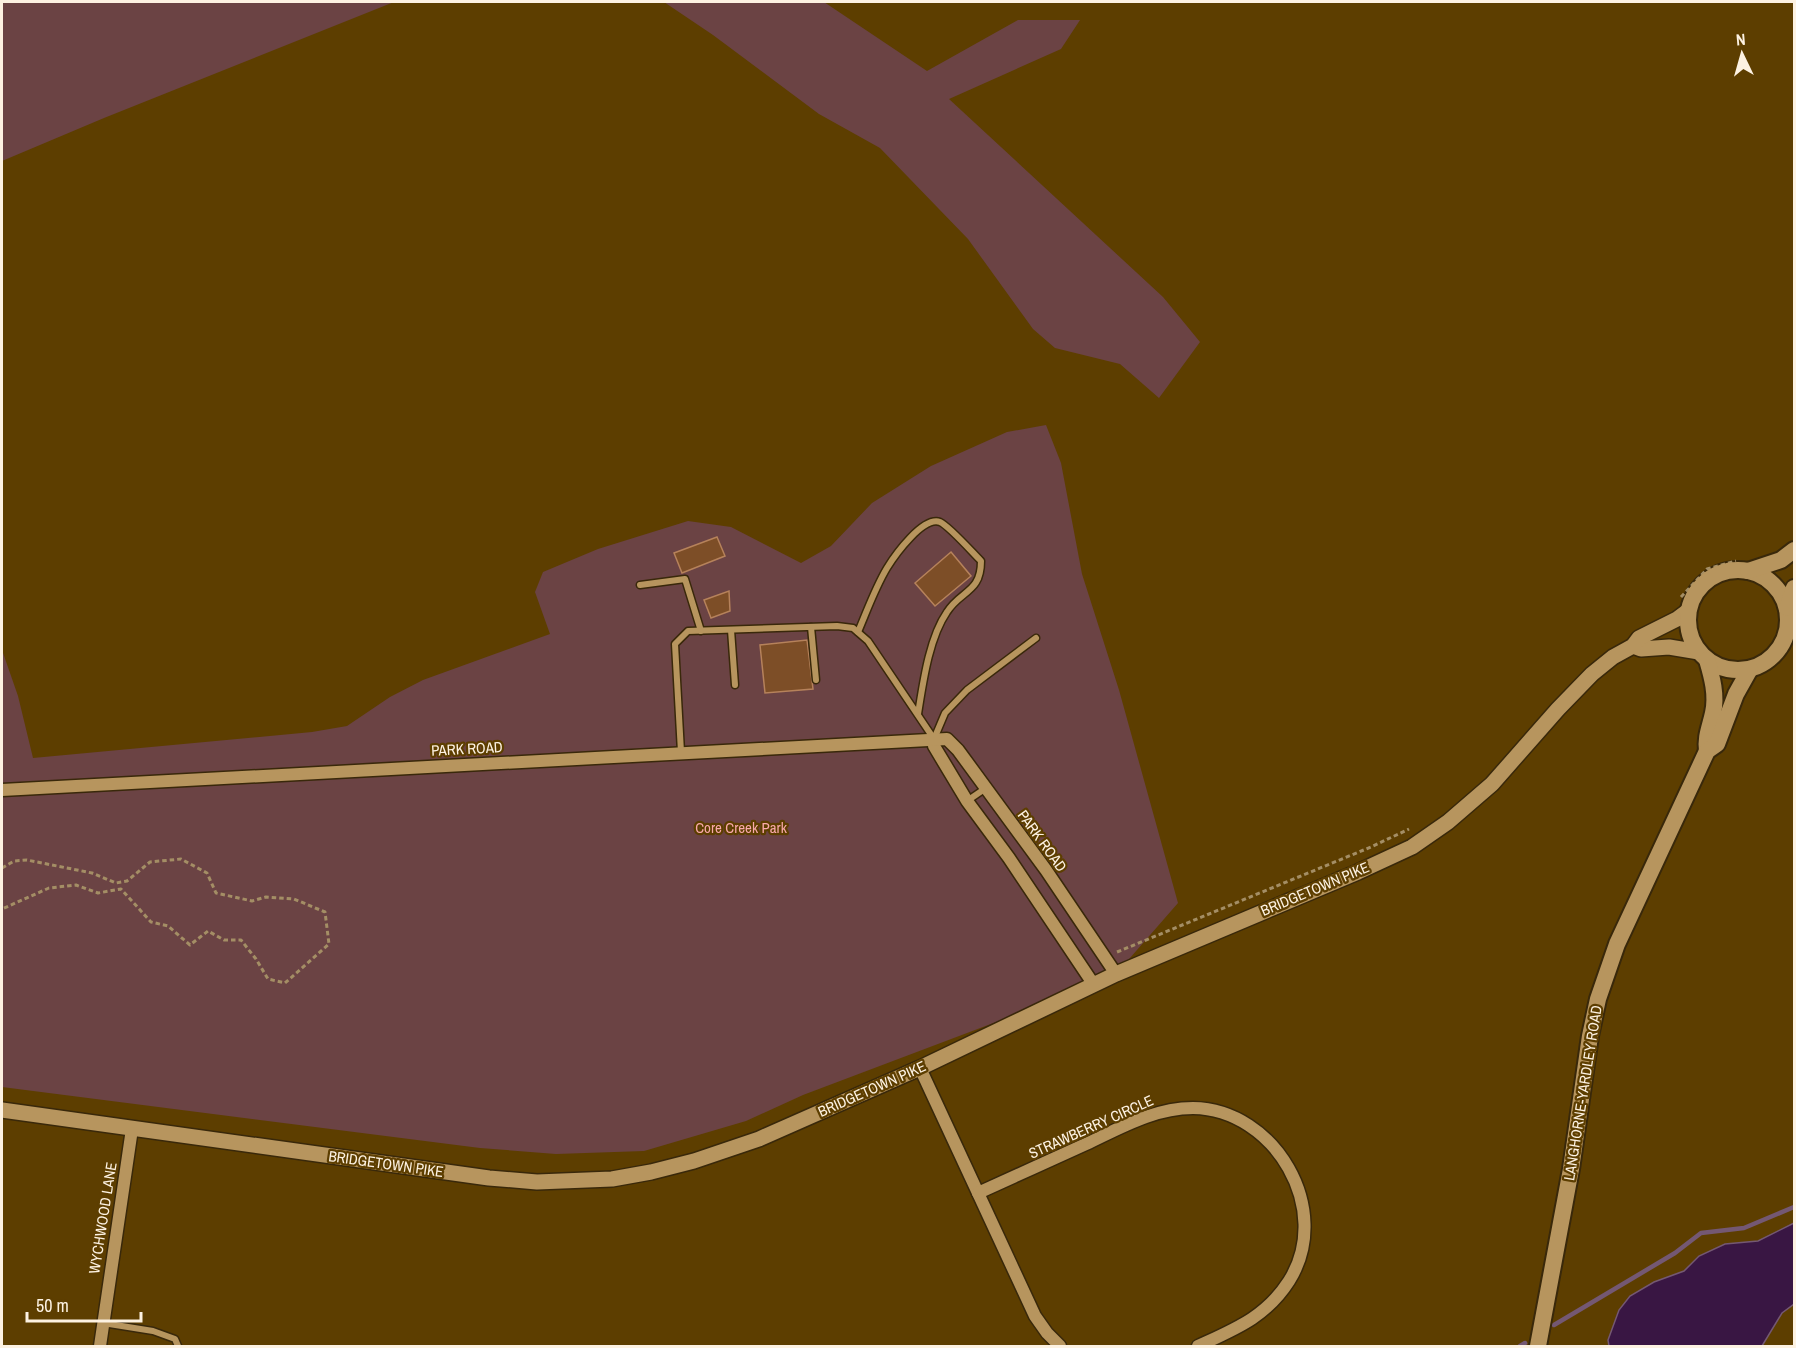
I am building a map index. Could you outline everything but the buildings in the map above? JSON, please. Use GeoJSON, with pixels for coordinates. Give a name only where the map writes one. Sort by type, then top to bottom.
{"type":"FeatureCollection","features":[{"type":"Feature","properties":{"kind":"main road"},"geometry":{"type":"LineString","coordinates":[[1794,550],[1781,560],[1747,565],[1706,582],[1685,604],[1689,632],[1703,656],[1727,669],[1750,669],[1770,659],[1784,641],[1787,631],[1787,608],[1794,588]]}},
{"type":"Feature","properties":{"kind":"main road"},"geometry":{"type":"LineString","coordinates":[[1747,565],[1777,588],[1787,608]]}},
{"type":"Feature","properties":{"kind":"main road","name":"LANGHORNE-YARDLEY ROAD"},"geometry":{"type":"LineString","coordinates":[[1703,656],[1714,697],[1713,713],[1705,739],[1707,751]]}},
{"type":"Feature","properties":{"kind":"main road","name":"LANGHORNE-YARDLEY ROAD"},"geometry":{"type":"LineString","coordinates":[[1538,1347],[1571,1169],[1590,1035],[1598,999],[1617,944],[1707,751],[1717,744],[1736,693],[1750,669]]}},
{"type":"Feature","properties":{"kind":"street","name":"BRIDGETOWN PIKE"},"geometry":{"type":"LineString","coordinates":[[2,1110],[489,1178],[537,1182],[579,1182],[651,1172],[733,1148],[759,1139],[920,1068],[1116,974],[1412,847],[1448,822],[1492,784],[1592,674],[1613,657],[1633,646],[1639,638],[1677,619],[1685,604]]}},
{"type":"Feature","properties":{"kind":"street"},"geometry":{"type":"LineString","coordinates":[[1633,646],[1641,650],[1669,646],[1703,656]]}},
{"type":"Feature","properties":{"kind":"street"},"geometry":{"type":"LineString","coordinates":[[934,739],[934,746],[967,801],[1010,858],[1094,985]]}},
{"type":"Feature","properties":{"kind":"street","name":"PARK ROAD"},"geometry":{"type":"LineString","coordinates":[[2,789],[947,739],[958,750],[1046,870],[1116,974]]}},
{"type":"Feature","properties":{"kind":"street"},"geometry":{"type":"LineString","coordinates":[[920,1068],[1035,1316],[1060,1347]]}},
{"type":"Feature","properties":{"kind":"street","name":"STRAWBERRY CIRCLE"},"geometry":{"type":"LineString","coordinates":[[978,1193],[1156,1112],[1194,1108],[1208,1110],[1235,1118],[1258,1131],[1289,1165],[1298,1187],[1305,1229],[1300,1255],[1290,1279],[1275,1300],[1258,1316],[1198,1347]]}},
{"type":"Feature","properties":{"kind":"street","name":"WYCHWOOD LANE"},"geometry":{"type":"LineString","coordinates":[[100,1347],[132,1129]]}},
{"type":"Feature","properties":{"kind":"lane"},"geometry":{"type":"LineString","coordinates":[[858,632],[886,569],[910,538],[924,525],[933,521],[942,523],[981,561],[981,572],[977,582],[947,611],[933,642],[924,675],[918,714]]}},
{"type":"Feature","properties":{"kind":"lane"},"geometry":{"type":"LineString","coordinates":[[640,585],[685,579],[701,631]]}},
{"type":"Feature","properties":{"kind":"lane"},"geometry":{"type":"LineString","coordinates":[[681,752],[675,644],[688,631],[837,626],[853,628],[868,641],[934,739]]}},
{"type":"Feature","properties":{"kind":"lane"},"geometry":{"type":"LineString","coordinates":[[811,627],[816,680]]}},
{"type":"Feature","properties":{"kind":"lane"},"geometry":{"type":"LineString","coordinates":[[731,630],[735,685]]}},
{"type":"Feature","properties":{"kind":"lane"},"geometry":{"type":"LineString","coordinates":[[934,739],[945,713],[967,690],[1036,638]]}},
{"type":"Feature","properties":{"kind":"lane"},"geometry":{"type":"LineString","coordinates":[[967,801],[986,788]]}},
{"type":"Feature","properties":{"kind":"lane"},"geometry":{"type":"LineString","coordinates":[[103,1323],[153,1331],[175,1339],[178,1347]]}},
{"type":"Feature","properties":{"kind":"path"},"geometry":{"type":"LineString","coordinates":[[1685,604],[1707,569],[1728,562],[1747,565]]}},
{"type":"Feature","properties":{"kind":"path"},"geometry":{"type":"LineString","coordinates":[[1104,957],[1412,828]]}},
{"type":"Feature","properties":{"kind":"path"},"geometry":{"type":"LineString","coordinates":[[2,868],[14,861],[27,860],[93,873],[116,883],[127,880],[150,862],[181,860],[207,873],[216,893],[252,901],[266,897],[294,899],[325,912],[329,944],[285,983],[268,979],[241,940],[224,940],[208,931],[190,945],[168,926],[151,922],[121,889],[98,893],[76,885],[49,888],[2,909]]}},
{"type":"Feature","properties":{"kind":"green space"},"geometry":{"type":"Polygon","coordinates":[[[2,2],[394,2],[2,161],[2,2]]]}},
{"type":"Feature","properties":{"kind":"green space"},"geometry":{"type":"Polygon","coordinates":[[[664,2],[824,2],[927,71],[1018,20],[1080,20],[1061,49],[949,99],[1163,297],[1200,342],[1159,398],[1120,364],[1055,348],[1033,329],[968,239],[880,148],[819,114],[713,35],[664,2]]]}},
{"type":"Feature","properties":{"kind":"green space","name":"Core Creek Park"},"geometry":{"type":"Polygon","coordinates":[[[1046,425],[1061,463],[1082,574],[1119,690],[1178,903],[1116,974],[1094,985],[803,1095],[746,1121],[644,1151],[556,1154],[480,1148],[2,1087],[2,650],[18,696],[33,758],[312,732],[347,726],[390,697],[423,680],[550,634],[535,592],[543,572],[598,549],[688,521],[731,527],[801,563],[831,546],[872,503],[931,466],[1007,432],[1046,425]]]}},
{"type":"Feature","properties":{"kind":"shaded area"},"geometry":{"type":"Polygon","coordinates":[[[1794,1223],[1794,1304],[1782,1313],[1762,1346],[1609,1346],[1608,1340],[1619,1310],[1630,1296],[1654,1282],[1684,1271],[1699,1256],[1725,1244],[1758,1241],[1794,1223]]]}},
{"type":"Feature","properties":{"kind":"waterway"},"geometry":{"type":"LineString","coordinates":[[1554,1325],[1675,1253],[1701,1233],[1744,1228],[1794,1207]]}},
{"type":"Feature","properties":{"kind":"waterway"},"geometry":{"type":"LineString","coordinates":[[1520,1346],[1525,1343]]}}]}
